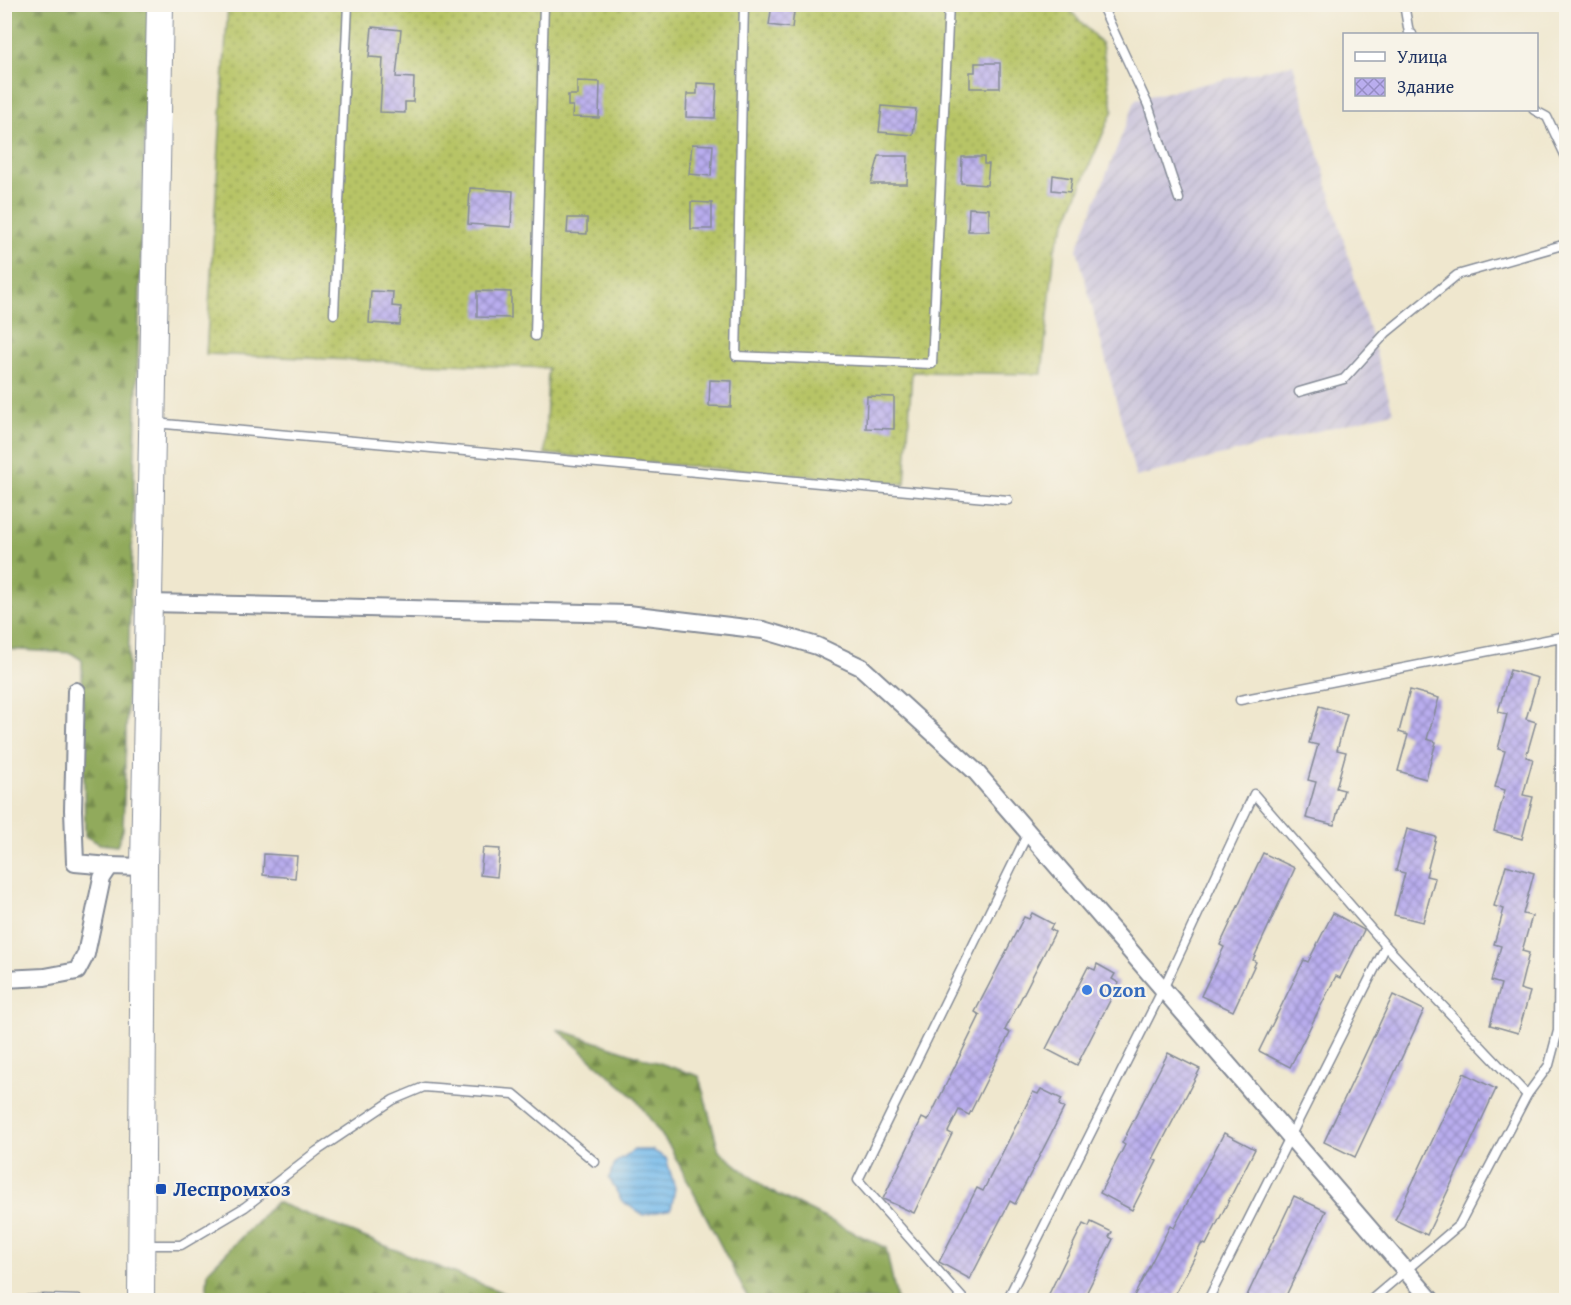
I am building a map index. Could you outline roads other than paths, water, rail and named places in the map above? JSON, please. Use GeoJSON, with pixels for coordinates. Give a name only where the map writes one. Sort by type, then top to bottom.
{"type":"FeatureCollection","features":[{"type":"Feature","properties":{"kind":"main road"},"geometry":{"type":"LineString","coordinates":[[141,1300],[144,867],[160,4]]}},
{"type":"Feature","properties":{"kind":"street"},"geometry":{"type":"LineString","coordinates":[[149,603],[628,614],[763,630],[817,646],[861,667],[976,772],[1406,1271],[1428,1300]]}},
{"type":"Feature","properties":{"kind":"street"},"geometry":{"type":"LineString","coordinates":[[76,692],[73,810],[75,863],[144,867]]}},
{"type":"Feature","properties":{"kind":"street"},"geometry":{"type":"LineString","coordinates":[[4,979],[45,977],[77,971],[86,954],[102,878],[110,866]]}},
{"type":"Feature","properties":{"kind":"lane"},"geometry":{"type":"LineString","coordinates":[[334,314],[348,4]]}},
{"type":"Feature","properties":{"kind":"lane"},"geometry":{"type":"LineString","coordinates":[[535,336],[544,4]]}},
{"type":"Feature","properties":{"kind":"lane"},"geometry":{"type":"LineString","coordinates":[[744,4],[736,356],[932,364],[949,4]]}},
{"type":"Feature","properties":{"kind":"lane"},"geometry":{"type":"LineString","coordinates":[[1101,4],[1148,105],[1179,199]]}},
{"type":"Feature","properties":{"kind":"lane"},"geometry":{"type":"LineString","coordinates":[[1404,4],[1409,33]]}},
{"type":"Feature","properties":{"kind":"lane"},"geometry":{"type":"LineString","coordinates":[[1536,111],[1547,117],[1566,157]]}},
{"type":"Feature","properties":{"kind":"lane"},"geometry":{"type":"LineString","coordinates":[[1299,392],[1344,379],[1386,333],[1457,275],[1566,244]]}},
{"type":"Feature","properties":{"kind":"lane"},"geometry":{"type":"LineString","coordinates":[[152,423],[1008,500]]}},
{"type":"Feature","properties":{"kind":"lane"},"geometry":{"type":"LineString","coordinates":[[1240,700],[1561,637],[1558,1031],[1549,1065],[1527,1095],[1459,1225],[1371,1300]]}},
{"type":"Feature","properties":{"kind":"lane"},"geometry":{"type":"LineString","coordinates":[[1007,1300],[1163,989],[1254,794],[1386,946],[1527,1095]]}},
{"type":"Feature","properties":{"kind":"lane"},"geometry":{"type":"LineString","coordinates":[[964,1300],[858,1180],[1028,833]]}},
{"type":"Feature","properties":{"kind":"lane"},"geometry":{"type":"LineString","coordinates":[[1208,1300],[1386,946]]}},
{"type":"Feature","properties":{"kind":"lane"},"geometry":{"type":"LineString","coordinates":[[142,1245],[181,1245],[245,1206],[317,1151],[393,1100],[424,1088],[514,1094],[595,1162]]}},
{"type":"Feature","properties":{"kind":"lane"},"geometry":{"type":"LineString","coordinates":[[27,1300],[79,1300]]}},
{"type":"Feature","properties":{"kind":"water"},"geometry":{"type":"Polygon","coordinates":[[[634,1150],[652,1150],[666,1158],[675,1188],[671,1209],[643,1215],[622,1201],[609,1178],[615,1163],[634,1150]]]}},
{"type":"Feature","properties":{"kind":"place","name":"Ozon"},"geometry":{"type":"Point","coordinates":[1087,990]}},
{"type":"Feature","properties":{"kind":"place","name":"Леспромхоз"},"geometry":{"type":"Point","coordinates":[161,1189]}}]}
